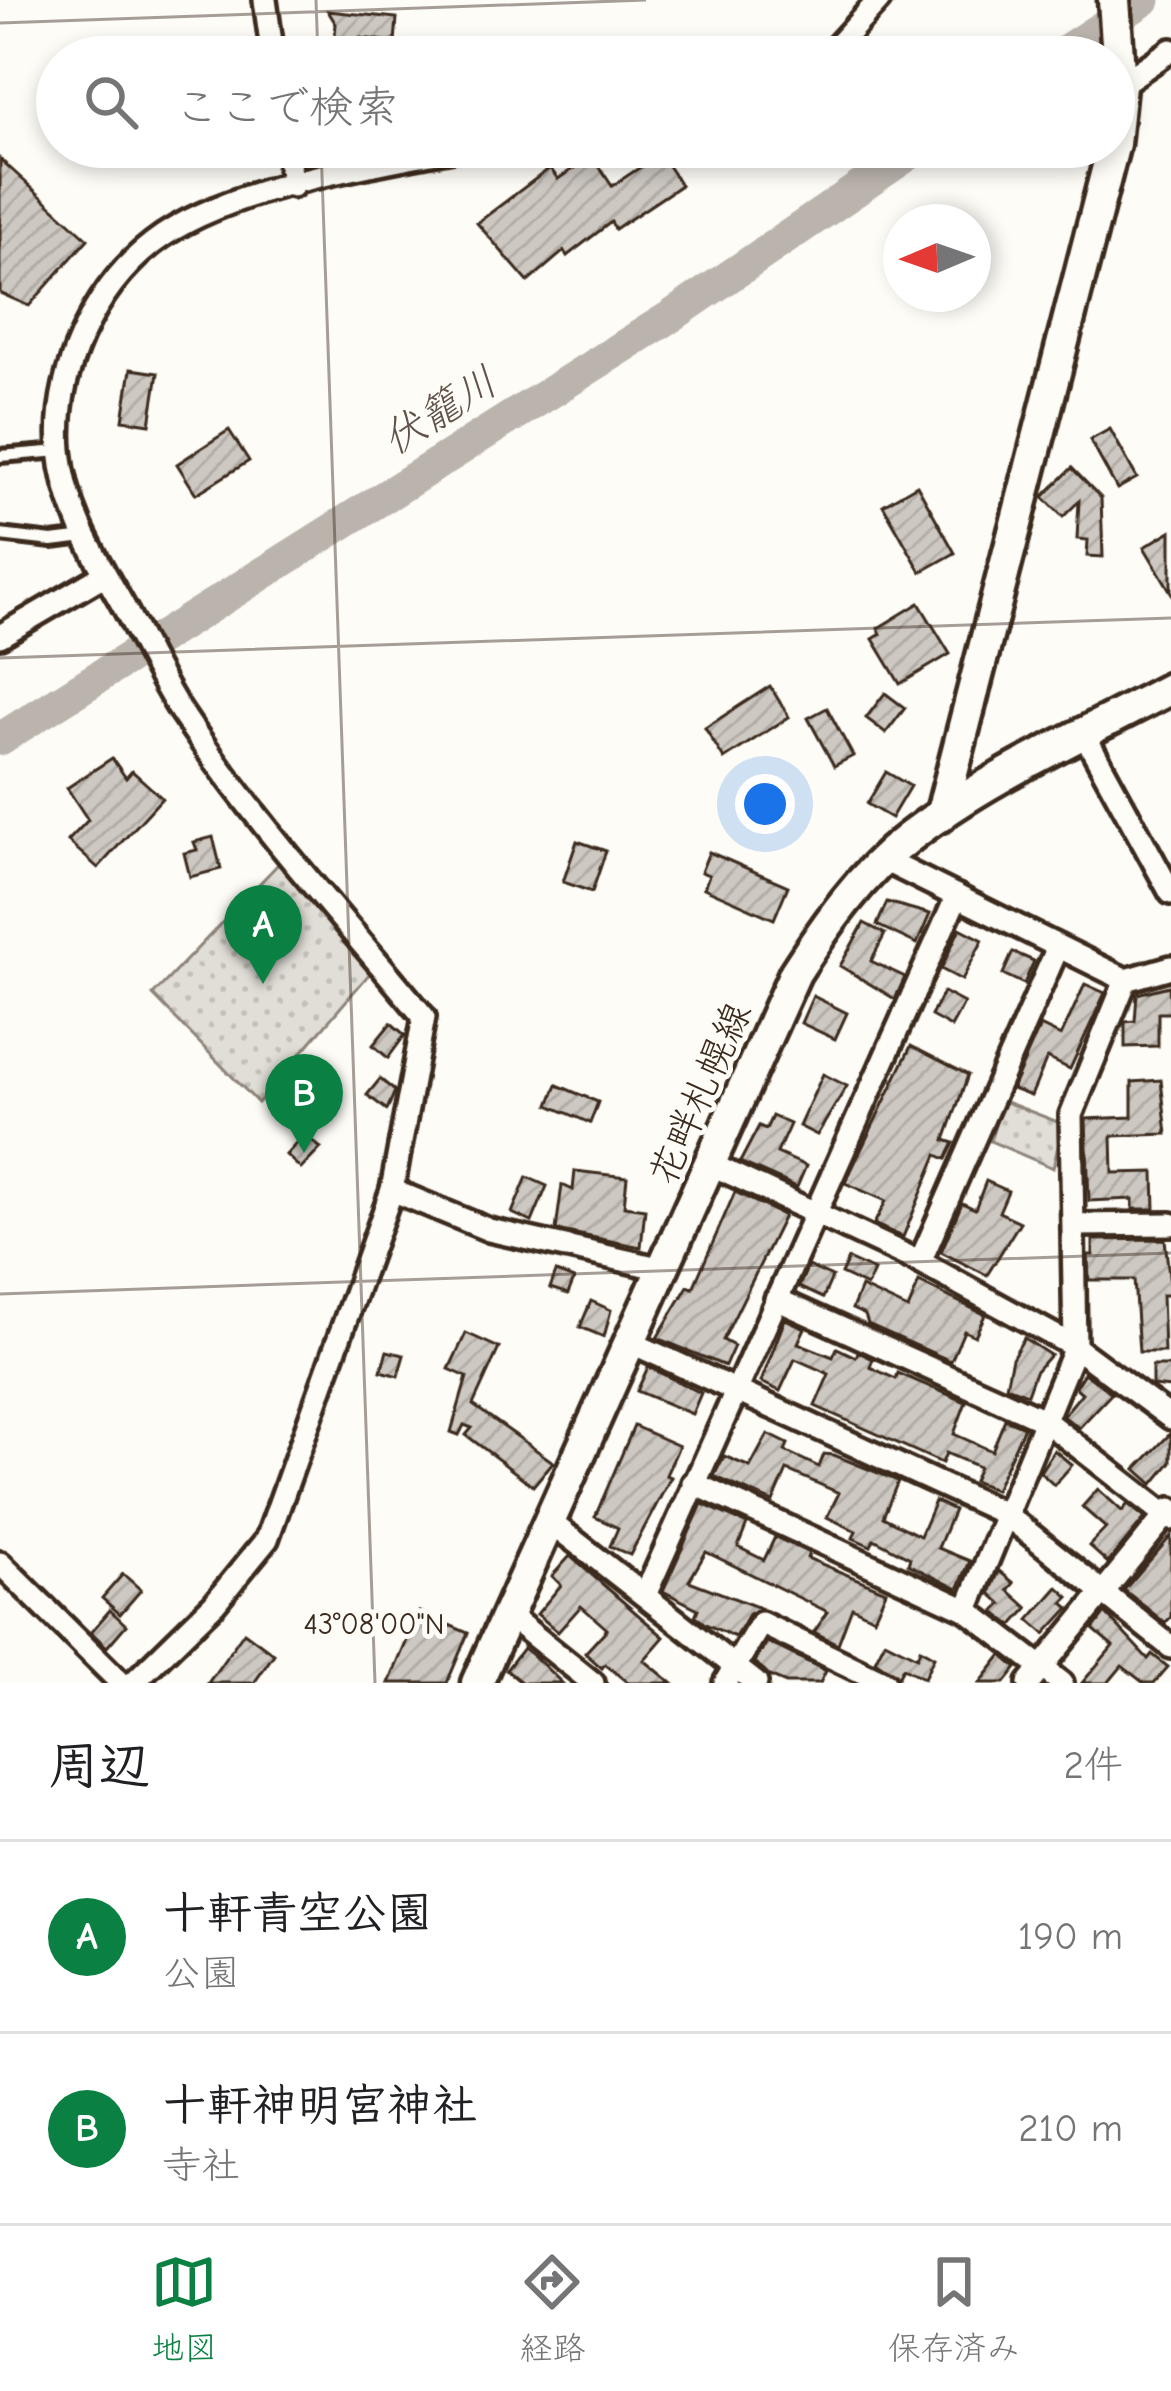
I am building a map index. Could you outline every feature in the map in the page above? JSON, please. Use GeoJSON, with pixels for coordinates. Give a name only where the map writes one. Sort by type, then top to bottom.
{"type":"FeatureCollection","features":[{"type":"Feature","properties":{"kind":"main road"},"geometry":{"type":"LineString","coordinates":[[1114,0],[1116,36]]}},
{"type":"Feature","properties":{"kind":"main road"},"geometry":{"type":"LineString","coordinates":[[941,816],[1108,168]]}},
{"type":"Feature","properties":{"kind":"main road","name":"花畔札幌線"},"geometry":{"type":"LineString","coordinates":[[477,1683],[795,973],[827,924],[884,860],[941,816],[1171,688]]}},
{"type":"Feature","properties":{"kind":"street"},"geometry":{"type":"LineString","coordinates":[[265,0],[270,36]]}},
{"type":"Feature","properties":{"kind":"street"},"geometry":{"type":"LineString","coordinates":[[846,36],[879,0]]}},
{"type":"Feature","properties":{"kind":"street"},"geometry":{"type":"LineString","coordinates":[[1135,69],[1171,50]]}},
{"type":"Feature","properties":{"kind":"street"},"geometry":{"type":"LineString","coordinates":[[290,168],[293,186]]}},
{"type":"Feature","properties":{"kind":"street"},"geometry":{"type":"LineString","coordinates":[[133,1683],[214,1604],[267,1538],[392,1190],[424,1017],[240,795],[170,693],[104,575],[68,492],[60,451],[70,363],[123,269],[185,223],[230,202],[371,168]]}},
{"type":"Feature","properties":{"kind":"street"},"geometry":{"type":"LineString","coordinates":[[0,635],[104,575]]}},
{"type":"Feature","properties":{"kind":"street"},"geometry":{"type":"LineString","coordinates":[[1084,734],[1171,893]]}},
{"type":"Feature","properties":{"kind":"street"},"geometry":{"type":"LineString","coordinates":[[884,860],[1126,980],[1171,968]]}},
{"type":"Feature","properties":{"kind":"street"},"geometry":{"type":"LineString","coordinates":[[646,1593],[957,896]]}},
{"type":"Feature","properties":{"kind":"street"},"geometry":{"type":"LineString","coordinates":[[920,1262],[1058,947]]}},
{"type":"Feature","properties":{"kind":"street"},"geometry":{"type":"LineString","coordinates":[[967,1610],[1075,1347],[1071,1115],[1126,980]]}},
{"type":"Feature","properties":{"kind":"street"},"geometry":{"type":"LineString","coordinates":[[710,1164],[920,1262],[1075,1347],[1171,1418]]}},
{"type":"Feature","properties":{"kind":"street"},"geometry":{"type":"LineString","coordinates":[[392,1190],[489,1230],[663,1269]]}},
{"type":"Feature","properties":{"kind":"street"},"geometry":{"type":"LineString","coordinates":[[1075,1225],[1171,1224]]}},
{"type":"Feature","properties":{"kind":"street"},"geometry":{"type":"LineString","coordinates":[[776,1299],[1045,1420],[1169,1514],[1035,1675]]}},
{"type":"Feature","properties":{"kind":"street"},"geometry":{"type":"LineString","coordinates":[[630,1342],[1005,1514],[1171,1647]]}},
{"type":"Feature","properties":{"kind":"street"},"geometry":{"type":"LineString","coordinates":[[694,1483],[967,1610],[1035,1675],[1062,1683]]}},
{"type":"Feature","properties":{"kind":"street"},"geometry":{"type":"LineString","coordinates":[[549,1521],[646,1593],[731,1676],[755,1683]]}},
{"type":"Feature","properties":{"kind":"street"},"geometry":{"type":"LineString","coordinates":[[0,1563],[121,1683]]}},
{"type":"Feature","properties":{"kind":"street"},"geometry":{"type":"LineString","coordinates":[[507,1614],[593,1683]]}},
{"type":"Feature","properties":{"kind":"street"},"geometry":{"type":"LineString","coordinates":[[731,1676],[760,1623],[885,1683]]}},
{"type":"Feature","properties":{"kind":"lane"},"geometry":{"type":"LineString","coordinates":[[0,456],[60,451]]}},
{"type":"Feature","properties":{"kind":"lane"},"geometry":{"type":"LineString","coordinates":[[0,535],[52,541],[85,537]]}},
{"type":"Feature","properties":{"kind":"shaded area"},"geometry":{"type":"Polygon","coordinates":[[[280,862],[371,972],[258,1103],[153,995],[280,862]]]}},
{"type":"Feature","properties":{"kind":"shaded area"},"geometry":{"type":"Polygon","coordinates":[[[1003,1101],[1063,1124],[1053,1168],[990,1141],[1003,1101]]]}},
{"type":"Feature","properties":{"kind":"building"},"geometry":{"type":"Polygon","coordinates":[[[328,11],[397,18],[396,36],[335,36],[336,24],[328,11]]]}},
{"type":"Feature","properties":{"kind":"building"},"geometry":{"type":"Polygon","coordinates":[[[0,159],[88,239],[29,306],[0,293],[0,159]]]}},
{"type":"Feature","properties":{"kind":"building"},"geometry":{"type":"Polygon","coordinates":[[[550,168],[558,179],[574,168],[600,168],[612,186],[639,168],[669,168],[681,185],[615,229],[611,222],[567,256],[564,251],[528,282],[477,223],[550,168]]]}},
{"type":"Feature","properties":{"kind":"building"},"geometry":{"type":"Polygon","coordinates":[[[131,369],[158,373],[150,424],[123,420],[131,369]]]}},
{"type":"Feature","properties":{"kind":"building"},"geometry":{"type":"Polygon","coordinates":[[[1110,429],[1137,478],[1117,489],[1090,440],[1110,429]]]}},
{"type":"Feature","properties":{"kind":"building"},"geometry":{"type":"Polygon","coordinates":[[[229,430],[249,461],[196,494],[177,464],[229,430]]]}},
{"type":"Feature","properties":{"kind":"building"},"geometry":{"type":"Polygon","coordinates":[[[1072,468],[1101,498],[1103,557],[1087,556],[1088,540],[1077,539],[1079,501],[1063,517],[1043,497],[1072,468]]]}},
{"type":"Feature","properties":{"kind":"building"},"geometry":{"type":"Polygon","coordinates":[[[917,485],[955,553],[921,572],[883,505],[917,485]]]}},
{"type":"Feature","properties":{"kind":"building"},"geometry":{"type":"Polygon","coordinates":[[[1171,531],[1171,592],[1144,547],[1171,531]]]}},
{"type":"Feature","properties":{"kind":"building"},"geometry":{"type":"Polygon","coordinates":[[[919,603],[950,654],[900,684],[873,639],[881,634],[878,628],[919,603]]]}},
{"type":"Feature","properties":{"kind":"building"},"geometry":{"type":"Polygon","coordinates":[[[770,686],[789,717],[724,759],[705,728],[770,686]]]}},
{"type":"Feature","properties":{"kind":"building"},"geometry":{"type":"Polygon","coordinates":[[[885,693],[905,708],[886,733],[866,718],[885,693]]]}},
{"type":"Feature","properties":{"kind":"building"},"geometry":{"type":"Polygon","coordinates":[[[827,708],[853,756],[834,766],[808,718],[827,708]]]}},
{"type":"Feature","properties":{"kind":"building"},"geometry":{"type":"Polygon","coordinates":[[[112,758],[126,778],[132,771],[162,798],[98,868],[68,841],[88,820],[67,788],[112,758]]]}},
{"type":"Feature","properties":{"kind":"building"},"geometry":{"type":"Polygon","coordinates":[[[886,772],[910,786],[891,818],[867,804],[886,772]]]}},
{"type":"Feature","properties":{"kind":"building"},"geometry":{"type":"Polygon","coordinates":[[[213,837],[221,869],[190,877],[184,853],[197,850],[194,842],[213,837]]]}},
{"type":"Feature","properties":{"kind":"building"},"geometry":{"type":"Polygon","coordinates":[[[577,841],[606,851],[592,892],[563,882],[577,841]]]}},
{"type":"Feature","properties":{"kind":"building"},"geometry":{"type":"Polygon","coordinates":[[[709,852],[788,886],[774,919],[704,888],[709,875],[701,872],[709,852]]]}},
{"type":"Feature","properties":{"kind":"building"},"geometry":{"type":"Polygon","coordinates":[[[887,902],[930,914],[917,944],[877,925],[887,902]]]}},
{"type":"Feature","properties":{"kind":"building"},"geometry":{"type":"Polygon","coordinates":[[[864,923],[885,934],[871,961],[905,977],[895,999],[840,966],[864,923]]]}},
{"type":"Feature","properties":{"kind":"building"},"geometry":{"type":"Polygon","coordinates":[[[960,928],[983,940],[962,980],[941,969],[960,928]]]}},
{"type":"Feature","properties":{"kind":"building"},"geometry":{"type":"Polygon","coordinates":[[[1013,952],[1034,961],[1024,984],[1003,974],[1013,952]]]}},
{"type":"Feature","properties":{"kind":"building"},"geometry":{"type":"Polygon","coordinates":[[[1085,984],[1105,993],[1070,1069],[1047,1058],[1031,1096],[1012,1089],[1040,1026],[1061,1036],[1085,984]]]}},
{"type":"Feature","properties":{"kind":"building"},"geometry":{"type":"Polygon","coordinates":[[[1169,986],[1171,1013],[1158,1013],[1158,1046],[1125,1047],[1125,1022],[1135,1021],[1137,994],[1169,986]]]}},
{"type":"Feature","properties":{"kind":"building"},"geometry":{"type":"Polygon","coordinates":[[[943,992],[964,1003],[951,1027],[931,1016],[943,992]]]}},
{"type":"Feature","properties":{"kind":"building"},"geometry":{"type":"Polygon","coordinates":[[[813,996],[847,1013],[835,1039],[801,1023],[813,996]]]}},
{"type":"Feature","properties":{"kind":"building"},"geometry":{"type":"Polygon","coordinates":[[[391,1023],[405,1035],[388,1058],[373,1045],[391,1023]]]}},
{"type":"Feature","properties":{"kind":"building"},"geometry":{"type":"Polygon","coordinates":[[[911,1046],[968,1075],[945,1140],[954,1143],[946,1159],[937,1155],[903,1237],[874,1224],[886,1201],[845,1183],[911,1046]]]}},
{"type":"Feature","properties":{"kind":"building"},"geometry":{"type":"Polygon","coordinates":[[[306,1065],[330,1084],[295,1129],[272,1111],[306,1065]]]}},
{"type":"Feature","properties":{"kind":"building"},"geometry":{"type":"Polygon","coordinates":[[[823,1074],[847,1086],[817,1135],[799,1126],[823,1074]]]}},
{"type":"Feature","properties":{"kind":"building"},"geometry":{"type":"Polygon","coordinates":[[[380,1079],[395,1091],[387,1110],[367,1095],[380,1079]]]}},
{"type":"Feature","properties":{"kind":"building"},"geometry":{"type":"Polygon","coordinates":[[[1161,1080],[1167,1134],[1112,1136],[1113,1173],[1154,1172],[1155,1209],[1133,1209],[1133,1199],[1089,1201],[1086,1119],[1132,1117],[1132,1082],[1161,1080]]]}},
{"type":"Feature","properties":{"kind":"building"},"geometry":{"type":"Polygon","coordinates":[[[557,1085],[598,1102],[590,1123],[549,1105],[557,1085]]]}},
{"type":"Feature","properties":{"kind":"building"},"geometry":{"type":"Polygon","coordinates":[[[772,1116],[790,1124],[777,1153],[806,1166],[797,1187],[740,1162],[759,1126],[766,1129],[772,1116]]]}},
{"type":"Feature","properties":{"kind":"building"},"geometry":{"type":"Polygon","coordinates":[[[304,1135],[321,1148],[301,1169],[286,1155],[304,1135]]]}},
{"type":"Feature","properties":{"kind":"building"},"geometry":{"type":"Polygon","coordinates":[[[575,1171],[627,1177],[624,1206],[645,1209],[641,1247],[556,1230],[562,1185],[573,1190],[575,1171]]]}},
{"type":"Feature","properties":{"kind":"building"},"geometry":{"type":"Polygon","coordinates":[[[527,1177],[547,1186],[532,1222],[512,1213],[527,1177]]]}},
{"type":"Feature","properties":{"kind":"building"},"geometry":{"type":"Polygon","coordinates":[[[986,1181],[1008,1191],[999,1212],[1020,1222],[987,1275],[941,1252],[962,1203],[975,1209],[986,1181]]]}},
{"type":"Feature","properties":{"kind":"building"},"geometry":{"type":"Polygon","coordinates":[[[735,1192],[784,1216],[723,1340],[734,1346],[725,1366],[657,1338],[688,1286],[693,1288],[735,1192]]]}},
{"type":"Feature","properties":{"kind":"building"},"geometry":{"type":"Polygon","coordinates":[[[1165,1239],[1171,1295],[1162,1295],[1164,1352],[1139,1352],[1134,1280],[1089,1280],[1088,1255],[1093,1255],[1093,1240],[1165,1239]]]}},
{"type":"Feature","properties":{"kind":"building"},"geometry":{"type":"Polygon","coordinates":[[[848,1259],[874,1271],[867,1286],[841,1274],[848,1259]]]}},
{"type":"Feature","properties":{"kind":"building"},"geometry":{"type":"Polygon","coordinates":[[[808,1266],[832,1277],[823,1298],[799,1287],[808,1266]]]}},
{"type":"Feature","properties":{"kind":"building"},"geometry":{"type":"Polygon","coordinates":[[[556,1272],[574,1279],[568,1294],[550,1288],[556,1272]]]}},
{"type":"Feature","properties":{"kind":"building"},"geometry":{"type":"Polygon","coordinates":[[[919,1282],[985,1315],[975,1336],[964,1331],[951,1361],[868,1324],[865,1315],[852,1309],[861,1287],[908,1309],[919,1282]]]}},
{"type":"Feature","properties":{"kind":"building"},"geometry":{"type":"Polygon","coordinates":[[[591,1301],[611,1310],[604,1337],[580,1327],[591,1301]]]}},
{"type":"Feature","properties":{"kind":"building"},"geometry":{"type":"Polygon","coordinates":[[[785,1319],[805,1328],[798,1343],[833,1357],[837,1348],[856,1357],[858,1352],[873,1359],[870,1367],[896,1379],[898,1373],[966,1402],[954,1434],[992,1451],[1005,1419],[1024,1427],[995,1490],[973,1481],[979,1467],[946,1453],[942,1463],[815,1406],[829,1374],[795,1359],[780,1391],[761,1382],[785,1319]]]}},
{"type":"Feature","properties":{"kind":"building"},"geometry":{"type":"Polygon","coordinates":[[[466,1333],[499,1348],[473,1405],[553,1462],[533,1486],[466,1435],[472,1428],[464,1425],[459,1435],[451,1432],[467,1377],[449,1369],[466,1333]]]}},
{"type":"Feature","properties":{"kind":"building"},"geometry":{"type":"Polygon","coordinates":[[[1024,1338],[1050,1355],[1035,1372],[1027,1394],[1006,1386],[1012,1358],[1024,1338]]]}},
{"type":"Feature","properties":{"kind":"building"},"geometry":{"type":"Polygon","coordinates":[[[387,1351],[404,1355],[398,1376],[381,1371],[387,1351]]]}},
{"type":"Feature","properties":{"kind":"building"},"geometry":{"type":"Polygon","coordinates":[[[1152,1366],[1171,1366],[1171,1388],[1152,1386],[1152,1366]]]}},
{"type":"Feature","properties":{"kind":"building"},"geometry":{"type":"Polygon","coordinates":[[[648,1367],[701,1393],[692,1414],[637,1391],[648,1367]]]}},
{"type":"Feature","properties":{"kind":"building"},"geometry":{"type":"Polygon","coordinates":[[[1084,1373],[1112,1393],[1079,1428],[1063,1416],[1082,1393],[1075,1387],[1084,1373]]]}},
{"type":"Feature","properties":{"kind":"building"},"geometry":{"type":"Polygon","coordinates":[[[634,1426],[679,1446],[666,1475],[671,1477],[630,1555],[610,1546],[618,1528],[595,1517],[634,1426]]]}},
{"type":"Feature","properties":{"kind":"building"},"geometry":{"type":"Polygon","coordinates":[[[1171,1433],[1171,1462],[1153,1484],[1136,1469],[1171,1433]]]}},
{"type":"Feature","properties":{"kind":"building"},"geometry":{"type":"Polygon","coordinates":[[[768,1434],[788,1444],[785,1451],[819,1467],[824,1454],[834,1455],[898,1481],[883,1517],[920,1536],[935,1501],[954,1510],[938,1548],[970,1561],[958,1589],[908,1564],[910,1558],[874,1539],[871,1546],[853,1538],[856,1531],[827,1517],[839,1493],[787,1470],[773,1502],[714,1476],[724,1456],[750,1467],[768,1434]]]}},
{"type":"Feature","properties":{"kind":"building"},"geometry":{"type":"Polygon","coordinates":[[[1054,1450],[1072,1465],[1054,1485],[1040,1472],[1054,1450]]]}},
{"type":"Feature","properties":{"kind":"building"},"geometry":{"type":"Polygon","coordinates":[[[1098,1489],[1122,1511],[1128,1504],[1145,1518],[1108,1563],[1089,1546],[1106,1528],[1082,1507],[1098,1489]]]}},
{"type":"Feature","properties":{"kind":"building"},"geometry":{"type":"Polygon","coordinates":[[[702,1504],[747,1524],[738,1547],[764,1560],[775,1537],[809,1553],[807,1558],[886,1591],[874,1618],[852,1607],[838,1644],[814,1632],[828,1612],[706,1552],[689,1581],[760,1608],[749,1614],[735,1637],[705,1624],[695,1616],[698,1609],[663,1591],[702,1504]]]}},
{"type":"Feature","properties":{"kind":"building"},"geometry":{"type":"Polygon","coordinates":[[[1171,1536],[1171,1617],[1165,1623],[1124,1590],[1171,1536]]]}},
{"type":"Feature","properties":{"kind":"building"},"geometry":{"type":"Polygon","coordinates":[[[570,1556],[664,1637],[644,1660],[672,1683],[628,1683],[605,1664],[602,1668],[585,1653],[607,1629],[581,1606],[558,1632],[537,1614],[561,1585],[552,1576],[570,1556]]]}},
{"type":"Feature","properties":{"kind":"building"},"geometry":{"type":"Polygon","coordinates":[[[999,1571],[1014,1583],[1008,1590],[1028,1608],[1012,1626],[994,1612],[1002,1604],[990,1593],[999,1571]]]}},
{"type":"Feature","properties":{"kind":"building"},"geometry":{"type":"Polygon","coordinates":[[[123,1574],[141,1590],[120,1614],[102,1598],[123,1574]]]}},
{"type":"Feature","properties":{"kind":"building"},"geometry":{"type":"Polygon","coordinates":[[[1058,1587],[1069,1597],[1063,1603],[1069,1608],[1045,1634],[1029,1620],[1058,1587]]]}},
{"type":"Feature","properties":{"kind":"building"},"geometry":{"type":"Polygon","coordinates":[[[110,1610],[126,1625],[107,1647],[91,1632],[110,1610]]]}},
{"type":"Feature","properties":{"kind":"building"},"geometry":{"type":"Polygon","coordinates":[[[419,1612],[468,1633],[447,1683],[389,1683],[419,1612]]]}},
{"type":"Feature","properties":{"kind":"building"},"geometry":{"type":"Polygon","coordinates":[[[1105,1613],[1148,1659],[1152,1654],[1168,1667],[1154,1683],[1144,1683],[1122,1666],[1108,1683],[1082,1683],[1113,1646],[1093,1629],[1105,1613]]]}},
{"type":"Feature","properties":{"kind":"building"},"geometry":{"type":"Polygon","coordinates":[[[244,1632],[274,1654],[254,1683],[208,1683],[244,1632]]]}},
{"type":"Feature","properties":{"kind":"building"},"geometry":{"type":"Polygon","coordinates":[[[885,1641],[917,1657],[920,1649],[934,1657],[924,1678],[903,1668],[898,1677],[875,1661],[885,1641]]]}},
{"type":"Feature","properties":{"kind":"building"},"geometry":{"type":"Polygon","coordinates":[[[767,1642],[826,1671],[820,1683],[786,1683],[769,1676],[755,1662],[767,1642]]]}},
{"type":"Feature","properties":{"kind":"building"},"geometry":{"type":"Polygon","coordinates":[[[523,1648],[562,1683],[522,1683],[506,1670],[523,1648]]]}},
{"type":"Feature","properties":{"kind":"building"},"geometry":{"type":"Polygon","coordinates":[[[1002,1655],[1017,1668],[1005,1683],[980,1683],[1002,1655]]]}},
{"type":"Feature","properties":{"kind":"waterway","name":"伏籠川"},"geometry":{"type":"LineString","coordinates":[[1088,36],[1144,0]]}},
{"type":"Feature","properties":{"kind":"waterway","name":"伏籠川"},"geometry":{"type":"LineString","coordinates":[[0,739],[670,317],[888,168]]}},
{"type":"Feature","properties":{"kind":"place","name":"十軒青空公園"},"geometry":{"type":"Point","coordinates":[263,984]}},
{"type":"Feature","properties":{"kind":"place","name":"十軒神明宮神社"},"geometry":{"type":"Point","coordinates":[304,1153]}}]}
